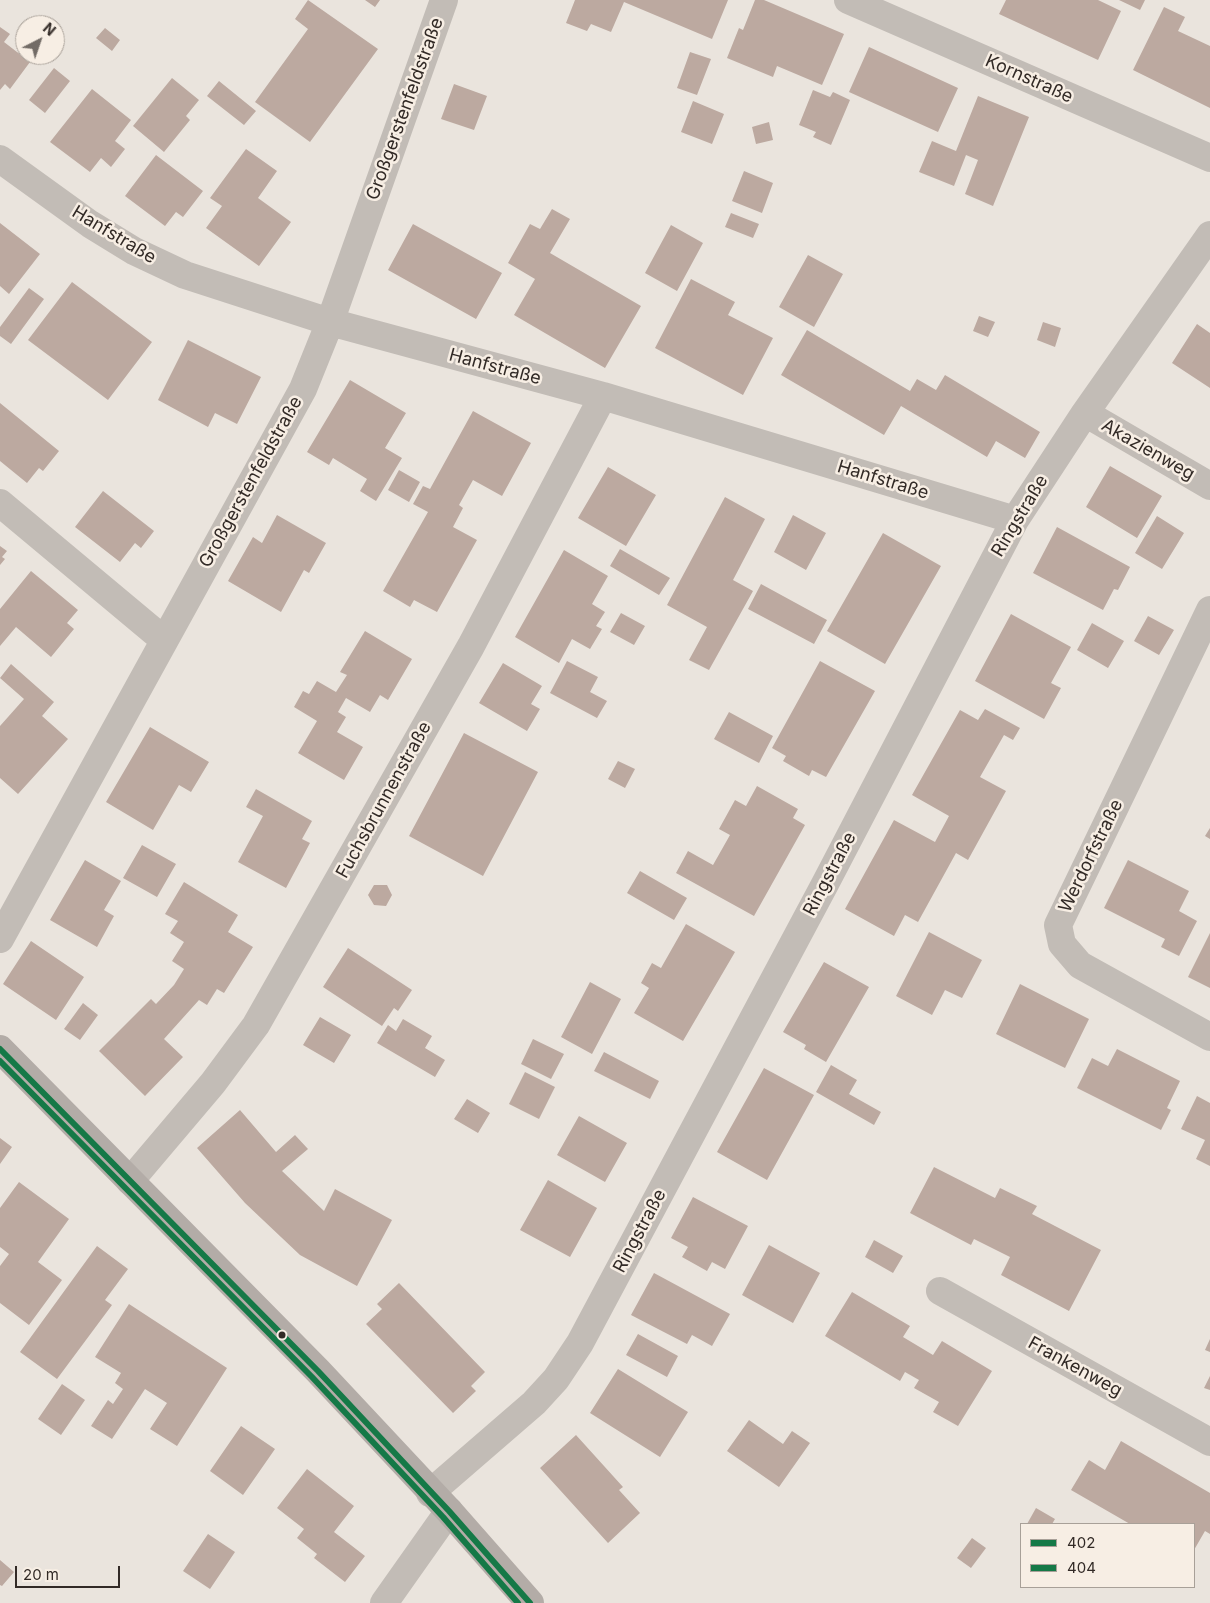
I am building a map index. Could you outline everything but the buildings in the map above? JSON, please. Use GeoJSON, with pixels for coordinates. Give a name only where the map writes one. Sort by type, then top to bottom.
{"type":"FeatureCollection","features":[{"type":"Feature","properties":{"kind":"main road"},"geometry":{"type":"LineString","coordinates":[[0,1049],[318,1371],[530,1603]]}},
{"type":"Feature","properties":{"kind":"street","name":"Großgerstenfeldstraße"},"geometry":{"type":"LineString","coordinates":[[0,939],[303,389],[330,322],[444,0]]}},
{"type":"Feature","properties":{"kind":"street","name":"Kornstraße"},"geometry":{"type":"LineString","coordinates":[[848,0],[1210,158]]}},
{"type":"Feature","properties":{"kind":"street","name":"Hanfstraße"},"geometry":{"type":"LineString","coordinates":[[0,159],[90,224],[134,251],[185,275],[330,322],[603,396],[1015,520]]}},
{"type":"Feature","properties":{"kind":"street","name":"Ringstraße"},"geometry":{"type":"LineString","coordinates":[[384,1603],[439,1502],[556,1379],[580,1343],[1015,520],[1085,413],[1210,235]]}},
{"type":"Feature","properties":{"kind":"street","name":"Fuchsbrunnenstraße"},"geometry":{"type":"LineString","coordinates":[[130,1181],[213,1083],[256,1025],[471,646],[603,396]]}},
{"type":"Feature","properties":{"kind":"street","name":"Akazienweg"},"geometry":{"type":"LineString","coordinates":[[1085,413],[1210,486]]}},
{"type":"Feature","properties":{"kind":"street"},"geometry":{"type":"LineString","coordinates":[[0,503],[164,640]]}},
{"type":"Feature","properties":{"kind":"street","name":"Werdorfstraße"},"geometry":{"type":"LineString","coordinates":[[1210,610],[1058,924],[1062,944],[1080,965],[1210,1037]]}},
{"type":"Feature","properties":{"kind":"street","name":"Frankenweg"},"geometry":{"type":"LineString","coordinates":[[940,1291],[1210,1442]]}},
{"type":"Feature","properties":{"kind":"transit line","name":"402"},"geometry":{"type":"LineString","coordinates":[[0,1049],[318,1371],[449,1511],[530,1603]]}},
{"type":"Feature","properties":{"kind":"transit line","name":"404"},"geometry":{"type":"LineString","coordinates":[[0,1061],[312,1377],[443,1517],[518,1603]]}}]}
